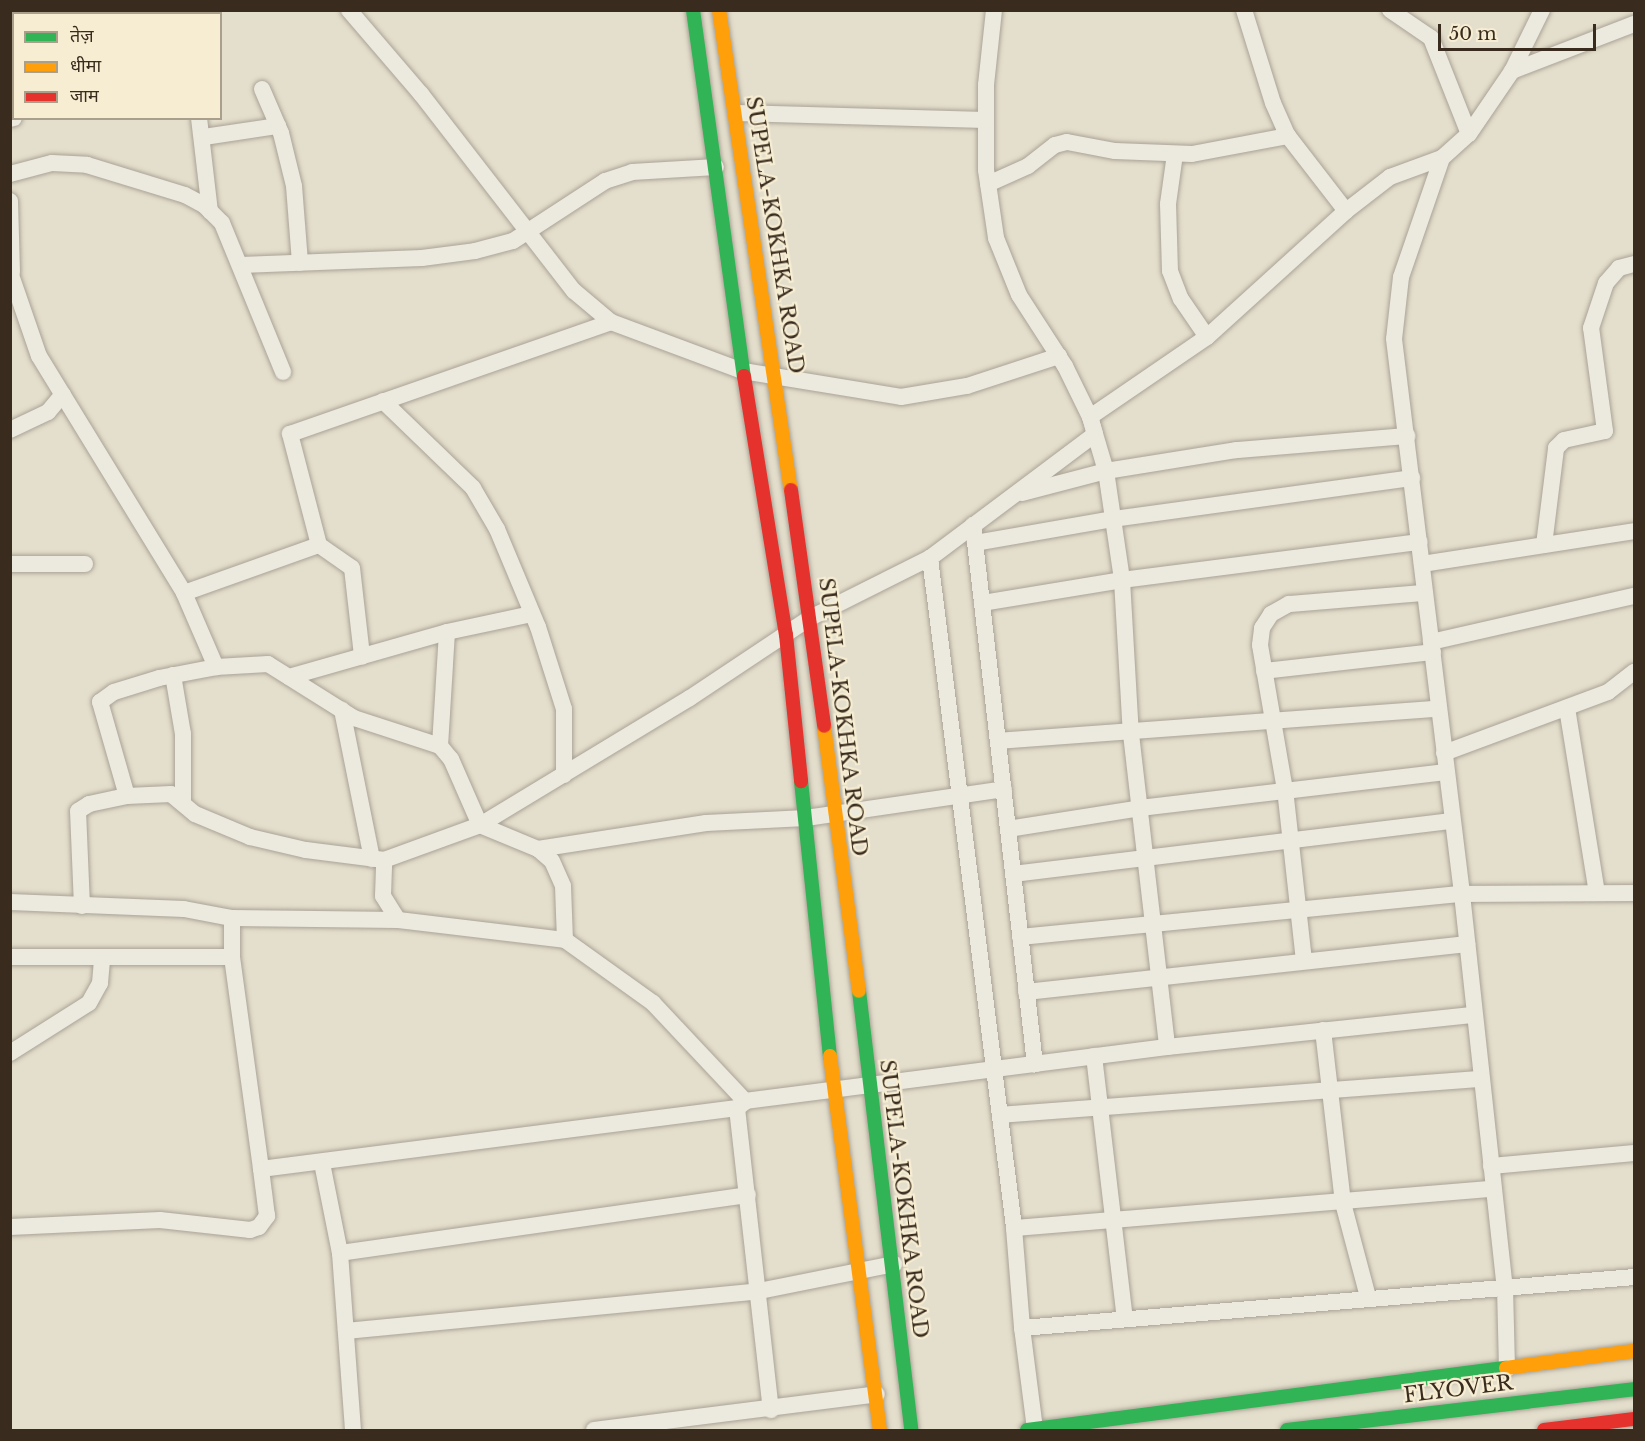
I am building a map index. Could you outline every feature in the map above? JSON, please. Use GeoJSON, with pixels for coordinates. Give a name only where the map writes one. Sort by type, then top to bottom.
{"type":"FeatureCollection","features":[{"type":"Feature","properties":{"kind":"main road"},"geometry":{"type":"LineString","coordinates":[[693,10],[743,371],[786,635],[834,1090],[877,1394],[880,1431]]}},
{"type":"Feature","properties":{"kind":"main road","name":"SUPELA-KOKHKA ROAD"},"geometry":{"type":"LineString","coordinates":[[719,10],[776,376],[810,618],[868,1089],[894,1264],[911,1431]]}},
{"type":"Feature","properties":{"kind":"main road"},"geometry":{"type":"LineString","coordinates":[[1031,1430],[1635,1351]]}},
{"type":"Feature","properties":{"kind":"main road","name":"FLYOVER"},"geometry":{"type":"LineString","coordinates":[[1287,1431],[1635,1389]]}},
{"type":"Feature","properties":{"kind":"main road"},"geometry":{"type":"LineString","coordinates":[[1544,1431],[1635,1419]]}},
{"type":"Feature","properties":{"kind":"main road"},"geometry":{"type":"LineString","coordinates":[[1618,1431],[1635,1429]]}},
{"type":"Feature","properties":{"kind":"street"},"geometry":{"type":"LineString","coordinates":[[349,10],[421,94],[526,233],[574,291],[611,322],[743,371],[900,397],[967,386],[1059,356]]}},
{"type":"Feature","properties":{"kind":"street"},"geometry":{"type":"LineString","coordinates":[[994,10],[986,120],[988,184],[996,238],[1018,295],[1059,356],[1090,417],[1106,471],[1122,580],[1131,734],[1150,922],[1167,1047]]}},
{"type":"Feature","properties":{"kind":"street"},"geometry":{"type":"LineString","coordinates":[[1244,10],[1273,103],[1288,136],[1346,211]]}},
{"type":"Feature","properties":{"kind":"street"},"geometry":{"type":"LineString","coordinates":[[1390,10],[1431,38],[1469,134]]}},
{"type":"Feature","properties":{"kind":"street"},"geometry":{"type":"LineString","coordinates":[[1090,417],[1207,337],[1346,211],[1390,177],[1442,158],[1469,134],[1512,71],[1542,10]]}},
{"type":"Feature","properties":{"kind":"street"},"geometry":{"type":"LineString","coordinates":[[1512,71],[1635,24]]}},
{"type":"Feature","properties":{"kind":"street"},"geometry":{"type":"LineString","coordinates":[[262,89],[278,126],[294,186],[300,263]]}},
{"type":"Feature","properties":{"kind":"street"},"geometry":{"type":"LineString","coordinates":[[736,113],[986,120]]}},
{"type":"Feature","properties":{"kind":"street"},"geometry":{"type":"LineString","coordinates":[[200,120],[204,137],[210,211]]}},
{"type":"Feature","properties":{"kind":"street"},"geometry":{"type":"LineString","coordinates":[[204,137],[278,126]]}},
{"type":"Feature","properties":{"kind":"street"},"geometry":{"type":"LineString","coordinates":[[988,184],[1028,166],[1054,145],[1067,142],[1115,151],[1174,154],[1226,150],[1288,136]]}},
{"type":"Feature","properties":{"kind":"street"},"geometry":{"type":"LineString","coordinates":[[1174,154],[1168,204],[1170,271],[1181,299],[1207,337]]}},
{"type":"Feature","properties":{"kind":"street"},"geometry":{"type":"LineString","coordinates":[[1442,158],[1401,277],[1394,339],[1462,894],[1504,1287],[1507,1369]]}},
{"type":"Feature","properties":{"kind":"street"},"geometry":{"type":"LineString","coordinates":[[10,174],[52,163],[87,165],[185,195],[210,211],[222,223],[283,372]]}},
{"type":"Feature","properties":{"kind":"street"},"geometry":{"type":"LineString","coordinates":[[241,266],[433,257],[475,252],[526,233],[605,181],[632,172],[716,167]]}},
{"type":"Feature","properties":{"kind":"street"},"geometry":{"type":"LineString","coordinates":[[10,201],[11,272],[39,356],[184,593],[216,667]]}},
{"type":"Feature","properties":{"kind":"street"},"geometry":{"type":"LineString","coordinates":[[1544,546],[1556,448],[1564,440],[1599,434],[1606,428],[1591,327],[1606,282],[1619,268],[1635,264]]}},
{"type":"Feature","properties":{"kind":"street"},"geometry":{"type":"LineString","coordinates":[[362,656],[352,568],[319,545],[290,434],[611,322]]}},
{"type":"Feature","properties":{"kind":"street"},"geometry":{"type":"LineString","coordinates":[[10,430],[48,412],[63,394]]}},
{"type":"Feature","properties":{"kind":"street"},"geometry":{"type":"LineString","coordinates":[[383,401],[473,488],[497,529],[532,614],[564,709],[564,775]]}},
{"type":"Feature","properties":{"kind":"street"},"geometry":{"type":"LineString","coordinates":[[82,906],[78,811],[89,804],[127,796],[171,794],[195,814],[250,837],[378,860],[480,825],[564,775],[810,618],[930,558],[1095,434],[1090,417]]}},
{"type":"Feature","properties":{"kind":"street"},"geometry":{"type":"LineString","coordinates":[[1012,496],[1106,471],[1237,450],[1407,436]]}},
{"type":"Feature","properties":{"kind":"street"},"geometry":{"type":"LineString","coordinates":[[975,543],[1113,519],[1412,478]]}},
{"type":"Feature","properties":{"kind":"street"},"geometry":{"type":"LineString","coordinates":[[974,525],[1035,1064]]}},
{"type":"Feature","properties":{"kind":"street"},"geometry":{"type":"LineString","coordinates":[[1422,564],[1635,531]]}},
{"type":"Feature","properties":{"kind":"street"},"geometry":{"type":"LineString","coordinates":[[982,603],[1122,580],[1420,542]]}},
{"type":"Feature","properties":{"kind":"street"},"geometry":{"type":"LineString","coordinates":[[184,593],[319,545]]}},
{"type":"Feature","properties":{"kind":"street"},"geometry":{"type":"LineString","coordinates":[[930,558],[1014,1228],[1031,1430]]}},
{"type":"Feature","properties":{"kind":"street"},"geometry":{"type":"LineString","coordinates":[[10,564],[85,564]]}},
{"type":"Feature","properties":{"kind":"street"},"geometry":{"type":"LineString","coordinates":[[1304,961],[1285,790],[1260,645],[1262,628],[1271,614],[1289,604],[1424,592]]}},
{"type":"Feature","properties":{"kind":"street"},"geometry":{"type":"LineString","coordinates":[[1264,671],[1432,647],[1635,596]]}},
{"type":"Feature","properties":{"kind":"street"},"geometry":{"type":"LineString","coordinates":[[289,677],[447,632],[532,614]]}},
{"type":"Feature","properties":{"kind":"street"},"geometry":{"type":"LineString","coordinates":[[440,746],[447,632]]}},
{"type":"Feature","properties":{"kind":"street"},"geometry":{"type":"LineString","coordinates":[[127,796],[100,702],[114,692],[172,675],[216,667],[268,664],[354,718],[440,746],[451,759],[480,825],[538,849],[552,861],[563,886],[565,940]]}},
{"type":"Feature","properties":{"kind":"street"},"geometry":{"type":"LineString","coordinates":[[1608,692],[1635,672]]}},
{"type":"Feature","properties":{"kind":"street"},"geometry":{"type":"LineString","coordinates":[[172,675],[183,734],[183,802]]}},
{"type":"Feature","properties":{"kind":"street"},"geometry":{"type":"LineString","coordinates":[[1444,753],[1635,682]]}},
{"type":"Feature","properties":{"kind":"street"},"geometry":{"type":"LineString","coordinates":[[1567,708],[1597,893]]}},
{"type":"Feature","properties":{"kind":"street"},"geometry":{"type":"LineString","coordinates":[[998,741],[1131,734],[1439,709]]}},
{"type":"Feature","properties":{"kind":"street"},"geometry":{"type":"LineString","coordinates":[[342,710],[378,860],[383,896],[398,920]]}},
{"type":"Feature","properties":{"kind":"street"},"geometry":{"type":"LineString","coordinates":[[1008,829],[1140,808],[1446,772]]}},
{"type":"Feature","properties":{"kind":"street"},"geometry":{"type":"LineString","coordinates":[[538,849],[706,824],[806,818],[959,793],[1004,789]]}},
{"type":"Feature","properties":{"kind":"street"},"geometry":{"type":"LineString","coordinates":[[1013,874],[1145,855],[1452,821]]}},
{"type":"Feature","properties":{"kind":"street"},"geometry":{"type":"LineString","coordinates":[[1020,937],[1150,922],[1462,894],[1635,893]]}},
{"type":"Feature","properties":{"kind":"street"},"geometry":{"type":"LineString","coordinates":[[10,902],[184,909],[232,918],[398,920],[565,940],[653,1003],[741,1105],[748,1195],[771,1410]]}},
{"type":"Feature","properties":{"kind":"street"},"geometry":{"type":"LineString","coordinates":[[10,1227],[150,1220],[250,1230],[259,1227],[267,1216],[232,957],[232,918]]}},
{"type":"Feature","properties":{"kind":"street"},"geometry":{"type":"LineString","coordinates":[[1026,992],[1157,975],[1467,944]]}},
{"type":"Feature","properties":{"kind":"street"},"geometry":{"type":"LineString","coordinates":[[10,957],[102,959],[232,957]]}},
{"type":"Feature","properties":{"kind":"street"},"geometry":{"type":"LineString","coordinates":[[10,1053],[89,1003],[100,983],[102,959]]}},
{"type":"Feature","properties":{"kind":"street"},"geometry":{"type":"LineString","coordinates":[[261,1169],[322,1163],[834,1090],[868,1089],[1094,1056],[1474,1015]]}},
{"type":"Feature","properties":{"kind":"street"},"geometry":{"type":"LineString","coordinates":[[1323,1030],[1343,1203],[1368,1297]]}},
{"type":"Feature","properties":{"kind":"street"},"geometry":{"type":"LineString","coordinates":[[1094,1056],[1125,1318]]}},
{"type":"Feature","properties":{"kind":"street"},"geometry":{"type":"LineString","coordinates":[[1000,1115],[1481,1079]]}},
{"type":"Feature","properties":{"kind":"street"},"geometry":{"type":"LineString","coordinates":[[1491,1166],[1635,1153]]}},
{"type":"Feature","properties":{"kind":"street"},"geometry":{"type":"LineString","coordinates":[[322,1163],[340,1253],[353,1431]]}},
{"type":"Feature","properties":{"kind":"street"},"geometry":{"type":"LineString","coordinates":[[1014,1228],[1493,1189]]}},
{"type":"Feature","properties":{"kind":"street"},"geometry":{"type":"LineString","coordinates":[[340,1253],[748,1195]]}},
{"type":"Feature","properties":{"kind":"street"},"geometry":{"type":"LineString","coordinates":[[346,1331],[759,1291],[894,1264]]}},
{"type":"Feature","properties":{"kind":"street"},"geometry":{"type":"LineString","coordinates":[[1022,1328],[1368,1297],[1635,1277]]}},
{"type":"Feature","properties":{"kind":"street"},"geometry":{"type":"LineString","coordinates":[[594,1431],[771,1410],[877,1394]]}},
{"type":"Feature","properties":{"kind":"traffic: fast"},"geometry":{"type":"LineString","coordinates":[[693,10],[744,376]]}},
{"type":"Feature","properties":{"kind":"traffic: fast"},"geometry":{"type":"LineString","coordinates":[[801,781],[830,1056]]}},
{"type":"Feature","properties":{"kind":"traffic: fast"},"geometry":{"type":"LineString","coordinates":[[859,991],[911,1430]]}},
{"type":"Feature","properties":{"kind":"traffic: fast"},"geometry":{"type":"LineString","coordinates":[[1027,1430],[1506,1368]]}},
{"type":"Feature","properties":{"kind":"traffic: fast"},"geometry":{"type":"LineString","coordinates":[[1287,1430],[1634,1389]]}},
{"type":"Feature","properties":{"kind":"traffic: slow"},"geometry":{"type":"LineString","coordinates":[[719,10],[791,490]]}},
{"type":"Feature","properties":{"kind":"traffic: slow"},"geometry":{"type":"LineString","coordinates":[[824,726],[859,991]]}},
{"type":"Feature","properties":{"kind":"traffic: slow"},"geometry":{"type":"LineString","coordinates":[[830,1056],[880,1430]]}},
{"type":"Feature","properties":{"kind":"traffic: slow"},"geometry":{"type":"LineString","coordinates":[[1506,1368],[1634,1351]]}},
{"type":"Feature","properties":{"kind":"traffic: jam"},"geometry":{"type":"LineString","coordinates":[[744,376],[786,635],[801,781]]}},
{"type":"Feature","properties":{"kind":"traffic: jam"},"geometry":{"type":"LineString","coordinates":[[791,490],[824,726]]}},
{"type":"Feature","properties":{"kind":"traffic: jam"},"geometry":{"type":"LineString","coordinates":[[1544,1430],[1634,1419]]}}]}
